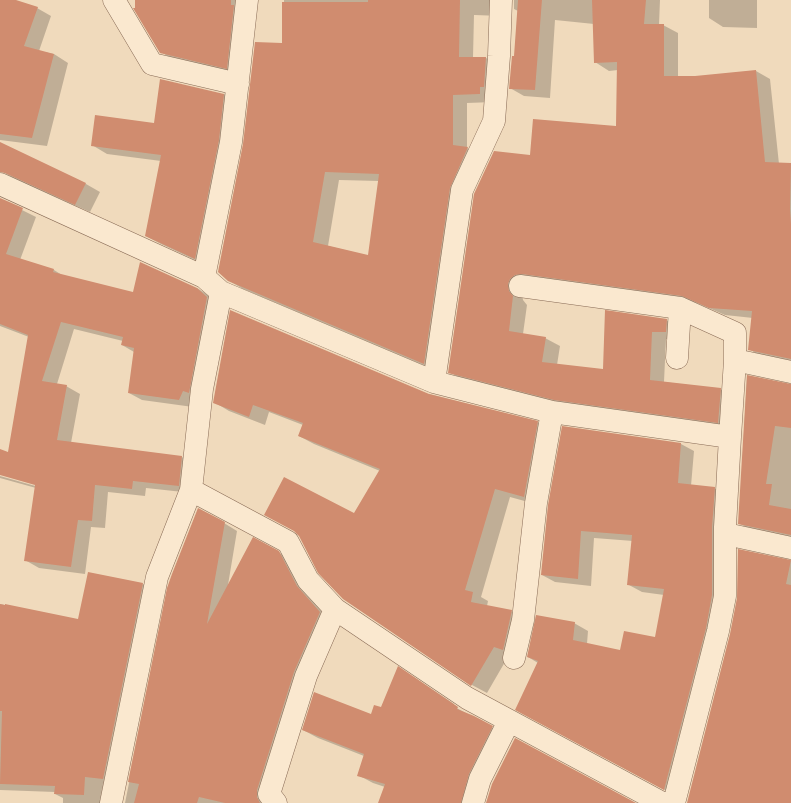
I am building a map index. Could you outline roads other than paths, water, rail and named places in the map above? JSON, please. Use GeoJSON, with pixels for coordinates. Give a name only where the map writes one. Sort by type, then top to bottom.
{"type":"FeatureCollection","features":[{"type":"Feature","properties":{"kind":"street"},"geometry":{"type":"LineString","coordinates":[[114,0],[152,64],[238,84]]}},
{"type":"Feature","properties":{"kind":"street"},"geometry":{"type":"LineString","coordinates":[[204,277],[231,142],[248,0]]}},
{"type":"Feature","properties":{"kind":"street"},"geometry":{"type":"LineString","coordinates":[[434,382],[462,190],[494,121],[499,56],[501,0]]}},
{"type":"Feature","properties":{"kind":"street"},"geometry":{"type":"LineString","coordinates":[[0,184],[204,277],[221,292],[434,382],[552,412],[730,437]]}},
{"type":"Feature","properties":{"kind":"street"},"geometry":{"type":"LineString","coordinates":[[520,286],[680,308],[736,333],[736,360],[730,437],[725,596],[718,631],[674,803]]}},
{"type":"Feature","properties":{"kind":"street"},"geometry":{"type":"LineString","coordinates":[[111,803],[157,577],[191,490],[202,390],[221,292]]}},
{"type":"Feature","properties":{"kind":"street"},"geometry":{"type":"LineString","coordinates":[[676,358],[680,308]]}},
{"type":"Feature","properties":{"kind":"street"},"geometry":{"type":"LineString","coordinates":[[736,360],[791,372]]}},
{"type":"Feature","properties":{"kind":"street"},"geometry":{"type":"LineString","coordinates":[[514,658],[524,620],[536,503],[552,412]]}},
{"type":"Feature","properties":{"kind":"street"},"geometry":{"type":"LineString","coordinates":[[191,490],[288,542],[308,580],[335,610],[466,698],[662,803]]}},
{"type":"Feature","properties":{"kind":"street"},"geometry":{"type":"LineString","coordinates":[[726,534],[791,548]]}},
{"type":"Feature","properties":{"kind":"street"},"geometry":{"type":"LineString","coordinates":[[276,803],[269,794],[306,676],[335,610]]}},
{"type":"Feature","properties":{"kind":"street"},"geometry":{"type":"LineString","coordinates":[[473,803],[480,779],[509,721]]}}]}
